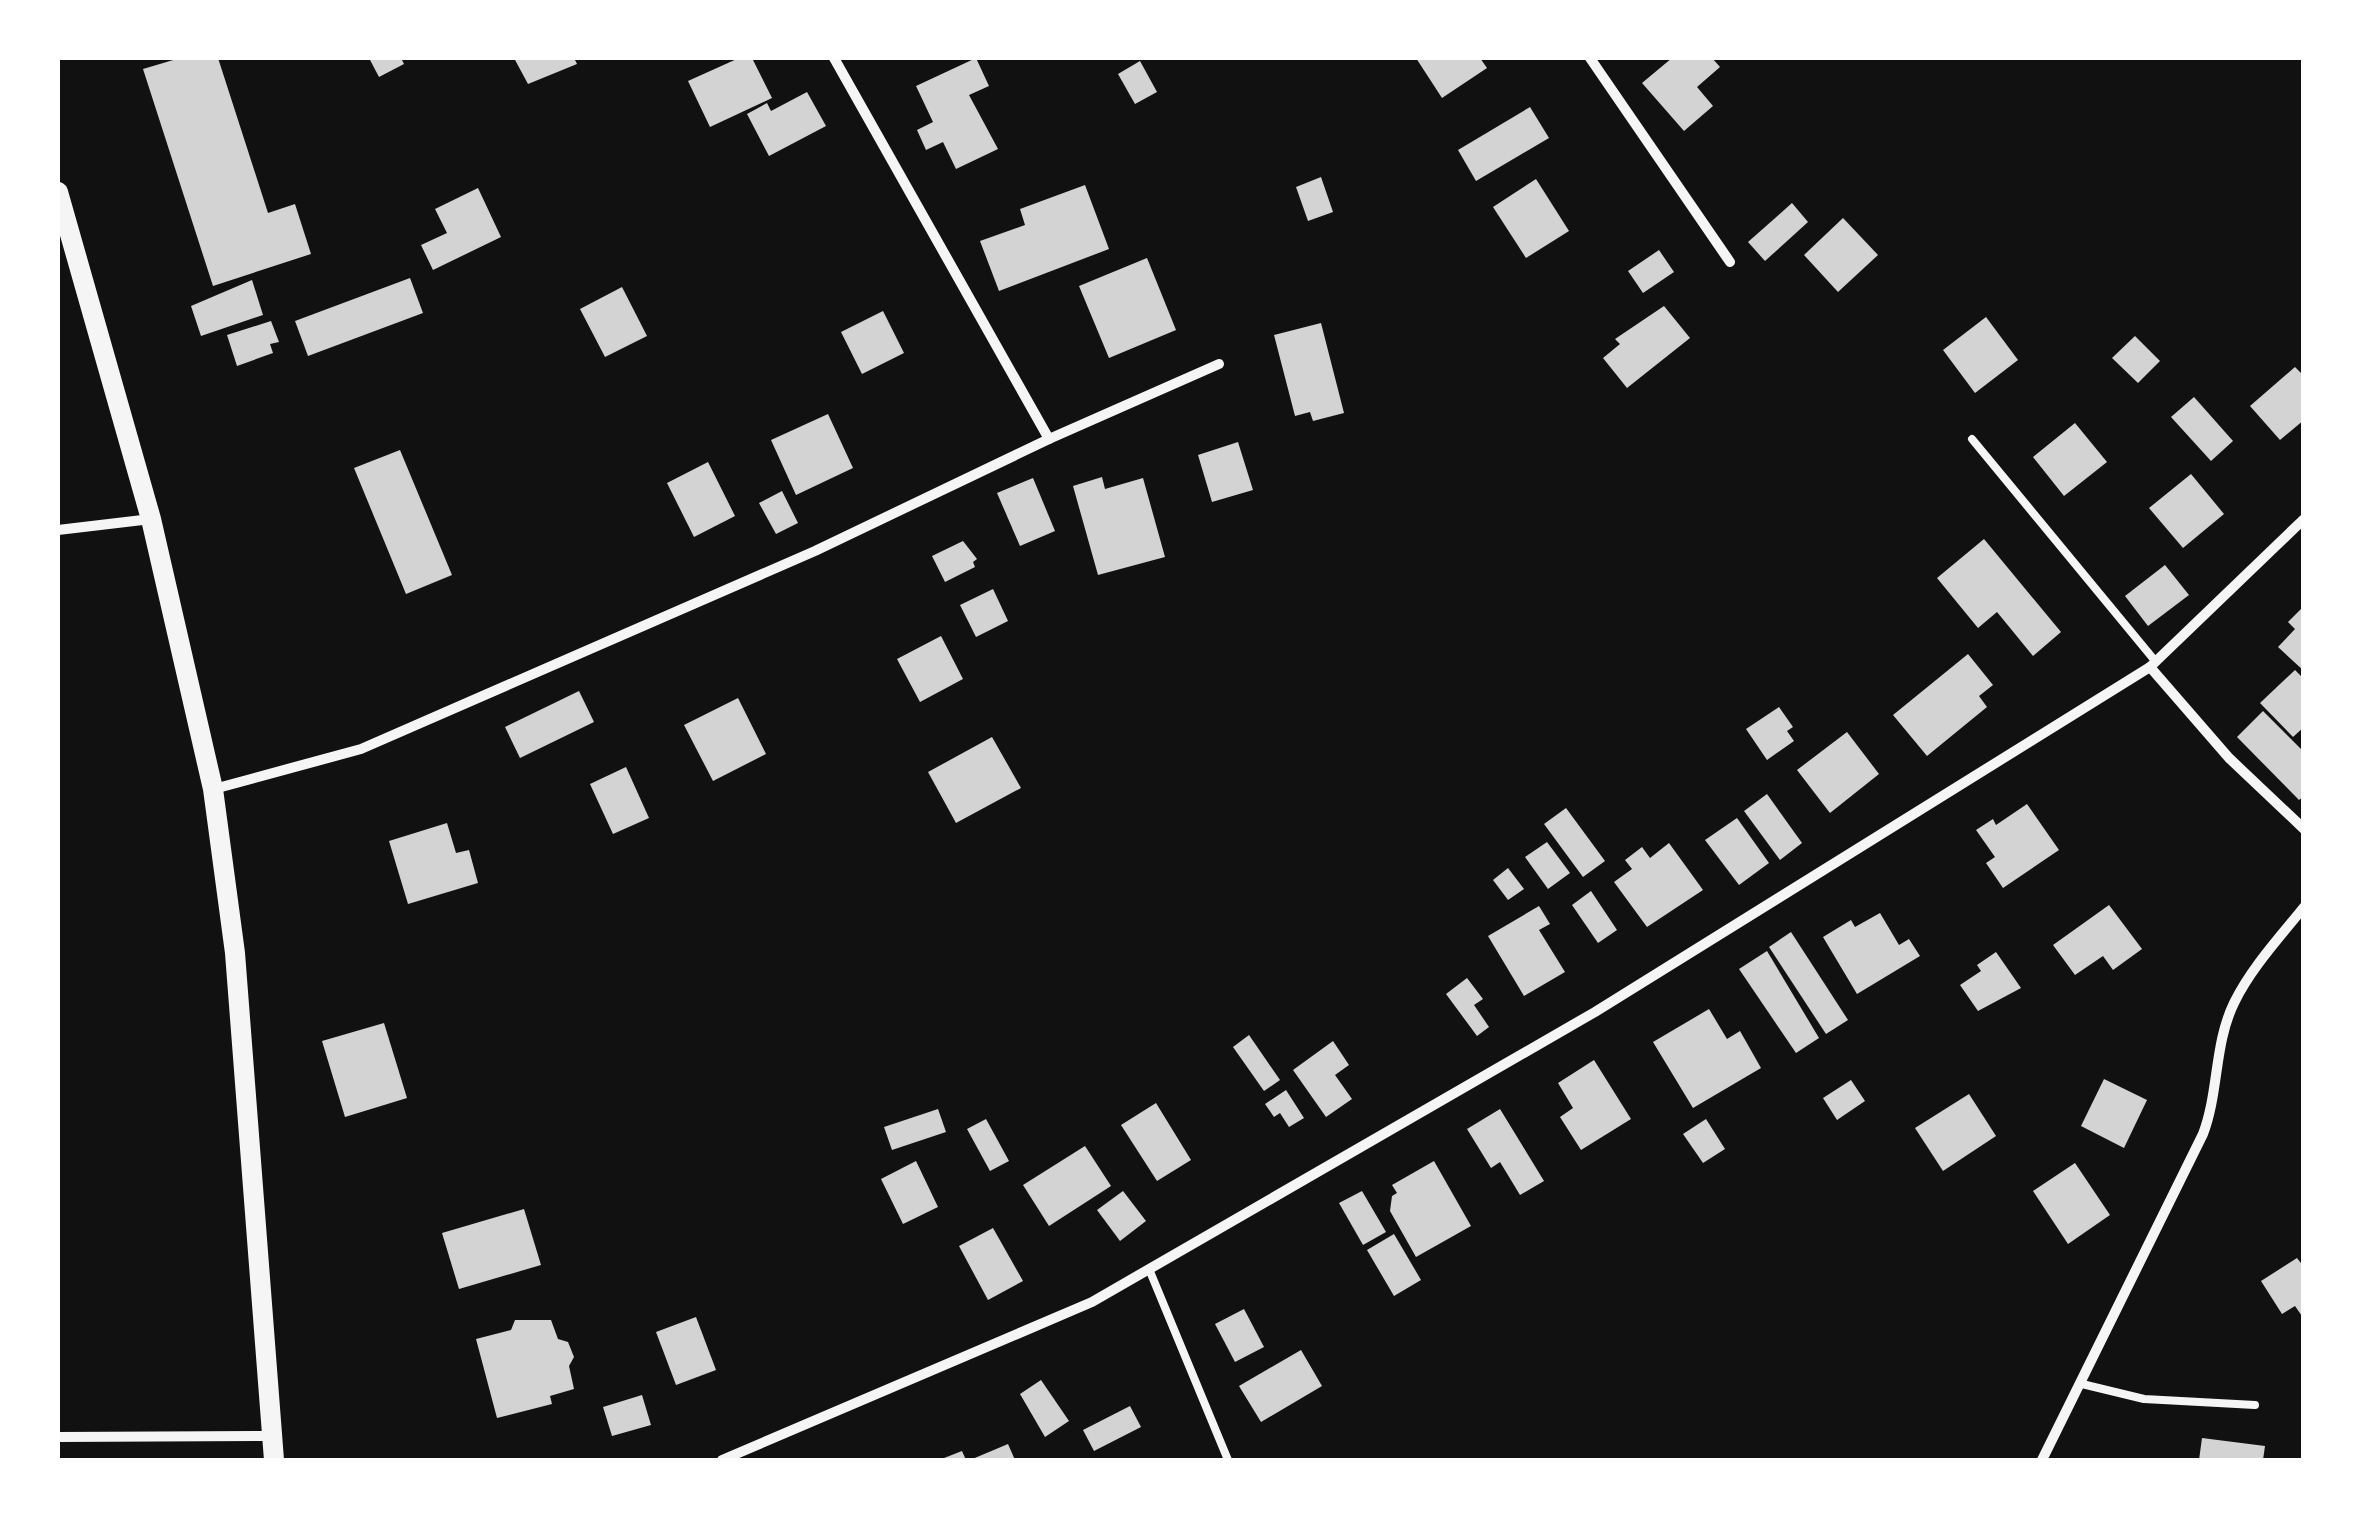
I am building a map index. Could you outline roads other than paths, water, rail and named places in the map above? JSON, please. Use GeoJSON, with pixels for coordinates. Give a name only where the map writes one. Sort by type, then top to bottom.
{"type":"FeatureCollection","features":[{"type":"Feature","properties":{"kind":"main road"},"geometry":{"type":"LineString","coordinates":[[58,192],[150,519],[213,790],[235,952],[274,1460]]}},
{"type":"Feature","properties":{"kind":"street"},"geometry":{"type":"LineString","coordinates":[[834,58],[1048,439]]}},
{"type":"Feature","properties":{"kind":"street"},"geometry":{"type":"LineString","coordinates":[[1590,58],[1730,262]]}},
{"type":"Feature","properties":{"kind":"street"},"geometry":{"type":"LineString","coordinates":[[213,790],[360,749],[815,551],[1048,439],[1219,364]]}},
{"type":"Feature","properties":{"kind":"street"},"geometry":{"type":"LineString","coordinates":[[58,530],[150,519]]}},
{"type":"Feature","properties":{"kind":"street"},"geometry":{"type":"LineString","coordinates":[[722,1460],[1092,1302],[1595,1012],[2153,664],[2304,519]]}},
{"type":"Feature","properties":{"kind":"street"},"geometry":{"type":"LineString","coordinates":[[2153,664],[2229,758],[2304,829]]}},
{"type":"Feature","properties":{"kind":"street"},"geometry":{"type":"LineString","coordinates":[[2042,1460],[2216,1101],[2225,1031],[2234,1004],[2304,907]]}},
{"type":"Feature","properties":{"kind":"street"},"geometry":{"type":"LineString","coordinates":[[58,1437],[274,1436]]}},
{"type":"Feature","properties":{"kind":"lane"},"geometry":{"type":"LineString","coordinates":[[1972,439],[2153,664]]}},
{"type":"Feature","properties":{"kind":"lane"},"geometry":{"type":"LineString","coordinates":[[1149,1269],[1228,1460]]}},
{"type":"Feature","properties":{"kind":"lane"},"geometry":{"type":"LineString","coordinates":[[2082,1384],[2144,1399],[2256,1405]]}}]}
